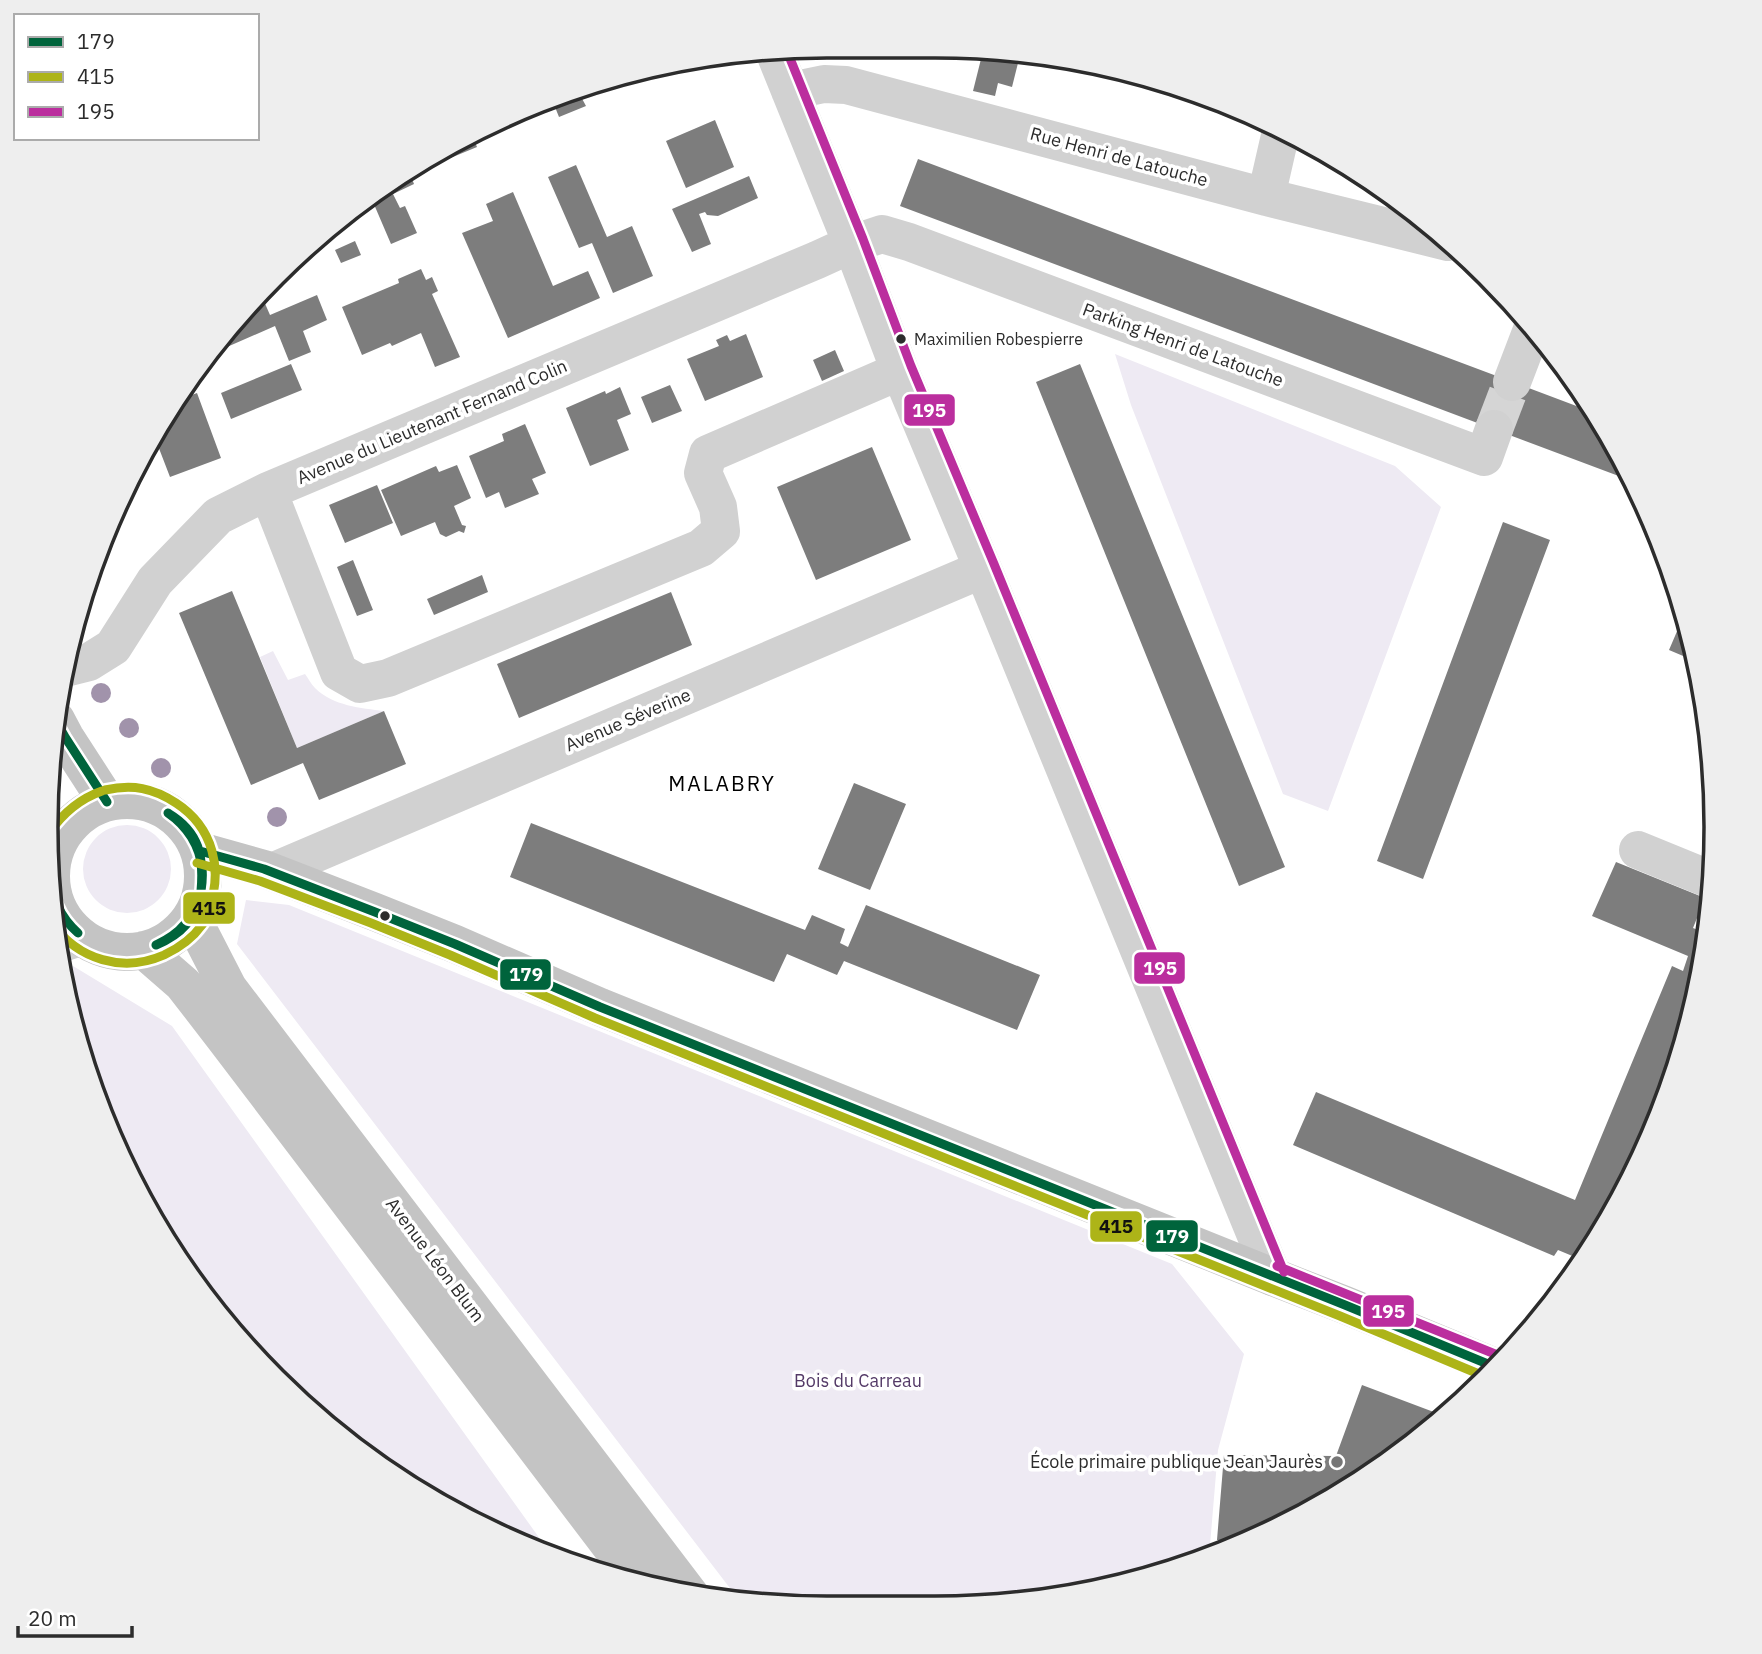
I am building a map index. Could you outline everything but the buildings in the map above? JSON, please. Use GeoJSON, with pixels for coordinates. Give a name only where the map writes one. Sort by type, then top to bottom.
{"type":"FeatureCollection","features":[{"type":"Feature","properties":{"kind":"main road"},"geometry":{"type":"LineString","coordinates":[[63,733],[107,802]]}},
{"type":"Feature","properties":{"kind":"main road"},"geometry":{"type":"LineString","coordinates":[[58,842],[71,823],[88,810],[107,802],[130,799],[153,803],[173,814],[190,831],[200,851],[204,874],[201,897],[192,918],[177,935],[156,947],[127,952],[111,951],[90,943],[69,941],[67,923],[63,917]]}},
{"type":"Feature","properties":{"kind":"main road"},"geometry":{"type":"LineString","coordinates":[[200,851],[272,872],[444,940],[626,1018],[1486,1363]]}},
{"type":"Feature","properties":{"kind":"main road","name":"Avenue Léon Blum"},"geometry":{"type":"LineString","coordinates":[[192,918],[228,988],[680,1581]]}},
{"type":"Feature","properties":{"kind":"main road","name":"Avenue Léon Blum"},"geometry":{"type":"LineString","coordinates":[[144,950],[183,984],[629,1570]]}},
{"type":"Feature","properties":{"kind":"street"},"geometry":{"type":"LineString","coordinates":[[777,59],[900,371],[1273,1278]]}},
{"type":"Feature","properties":{"kind":"street","name":"Rue Henri de Latouche"},"geometry":{"type":"LineString","coordinates":[[790,91],[824,84],[846,85],[1266,197],[1427,237]]}},
{"type":"Feature","properties":{"kind":"street"},"geometry":{"type":"LineString","coordinates":[[1266,197],[1279,139]]}},
{"type":"Feature","properties":{"kind":"street","name":"Parking Henri de Latouche"},"geometry":{"type":"LineString","coordinates":[[852,244],[882,234],[909,243],[1484,457],[1494,429]]}},
{"type":"Feature","properties":{"kind":"street","name":"Avenue du Lieutenant Fernand Colin"},"geometry":{"type":"LineString","coordinates":[[76,665],[89,662],[113,647],[155,581],[218,516],[268,491],[852,244]]}},
{"type":"Feature","properties":{"kind":"street"},"geometry":{"type":"LineString","coordinates":[[1512,382],[1528,339]]}},
{"type":"Feature","properties":{"kind":"street"},"geometry":{"type":"LineString","coordinates":[[268,491],[339,672],[360,684],[388,678],[701,548],[721,531],[718,506],[702,473],[708,454],[900,371]]}},
{"type":"Feature","properties":{"kind":"street","name":"Avenue Séverine"},"geometry":{"type":"LineString","coordinates":[[272,872],[983,569]]}},
{"type":"Feature","properties":{"kind":"street"},"geometry":{"type":"LineString","coordinates":[[1638,850],[1703,877]]}},
{"type":"Feature","properties":{"kind":"green space"},"geometry":{"type":"Polygon","coordinates":[[[1115,354],[1395,466],[1441,507],[1328,811],[1283,794],[1131,405],[1115,354]]]}},
{"type":"Feature","properties":{"kind":"green space"},"geometry":{"type":"Polygon","coordinates":[[[273,651],[288,680],[305,674],[315,688],[330,699],[384,711],[297,748],[260,657],[273,651]]]}},
{"type":"Feature","properties":{"kind":"green space"},"geometry":{"type":"Polygon","coordinates":[[[127,825],[144,829],[158,838],[167,852],[171,869],[167,886],[158,900],[144,909],[127,913],[110,909],[96,900],[87,886],[83,869],[87,852],[96,838],[110,829],[127,825]]]}},
{"type":"Feature","properties":{"kind":"green space","name":"Bois du Carreau"},"geometry":{"type":"Polygon","coordinates":[[[246,900],[289,905],[1172,1264],[1244,1354],[1218,1450],[1210,1545],[1134,1570],[1085,1581],[985,1595],[827,1596],[732,1590],[237,944],[246,900]]]}},
{"type":"Feature","properties":{"kind":"green space"},"geometry":{"type":"Polygon","coordinates":[[[71,967],[172,1026],[542,1541],[442,1493],[359,1437],[283,1371],[217,1295],[161,1212],[116,1121],[84,1026],[71,967]]]}},
{"type":"Feature","properties":{"kind":"tunnel"},"geometry":{"type":"LineString","coordinates":[[1494,429],[1512,382]]}},
{"type":"Feature","properties":{"kind":"transit line","name":"195"},"geometry":{"type":"LineString","coordinates":[[790,59],[911,366],[1284,1272]]}},
{"type":"Feature","properties":{"kind":"transit line","name":"179"},"geometry":{"type":"LineString","coordinates":[[63,734],[107,802]]}},
{"type":"Feature","properties":{"kind":"transit line","name":"415"},"geometry":{"type":"LineString","coordinates":[[66,939],[102,960],[117,963],[148,960],[164,955],[194,935],[205,920],[213,896],[215,865],[212,851],[207,837],[189,813],[176,803],[151,791],[125,787],[105,790]]}},
{"type":"Feature","properties":{"kind":"transit line","name":"415"},"geometry":{"type":"LineString","coordinates":[[58,821],[86,798],[102,791]]}},
{"type":"Feature","properties":{"kind":"transit line","name":"179"},"geometry":{"type":"LineString","coordinates":[[168,813],[187,828],[198,846],[202,867],[201,891]]}},
{"type":"Feature","properties":{"kind":"transit line","name":"179"},"geometry":{"type":"LineString","coordinates":[[168,813],[187,830],[195,845],[201,861],[201,891]]}},
{"type":"Feature","properties":{"kind":"transit line","name":"179"},"geometry":{"type":"LineString","coordinates":[[200,851],[264,869],[375,912],[600,1007],[1486,1363]]}},
{"type":"Feature","properties":{"kind":"transit line","name":"415"},"geometry":{"type":"LineString","coordinates":[[197,863],[260,881],[371,923],[595,1018],[1477,1373]]}},
{"type":"Feature","properties":{"kind":"transit line","name":"179"},"geometry":{"type":"LineString","coordinates":[[156,945],[185,924],[201,891]]}},
{"type":"Feature","properties":{"kind":"transit line","name":"179"},"geometry":{"type":"LineString","coordinates":[[156,945],[186,925],[195,910],[201,891]]}},
{"type":"Feature","properties":{"kind":"transit line","name":"179"},"geometry":{"type":"LineString","coordinates":[[63,914],[78,933]]}},
{"type":"Feature","properties":{"kind":"transit line","name":"179"},"geometry":{"type":"LineString","coordinates":[[63,914],[78,933]]}},
{"type":"Feature","properties":{"kind":"transit line","name":"195"},"geometry":{"type":"LineString","coordinates":[[1277,1266],[1495,1354]]}},
{"type":"Feature","properties":{"kind":"place","name":"Maximilien Robespierre"},"geometry":{"type":"Point","coordinates":[901,339]}},
{"type":"Feature","properties":{"kind":"place","name":"École primaire publique Jean Jaurès"},"geometry":{"type":"Point","coordinates":[1337,1462]}},
{"type":"Feature","properties":{"kind":"district","name":"MALABRY"},"geometry":{"type":"Point","coordinates":[722,784]}}]}
